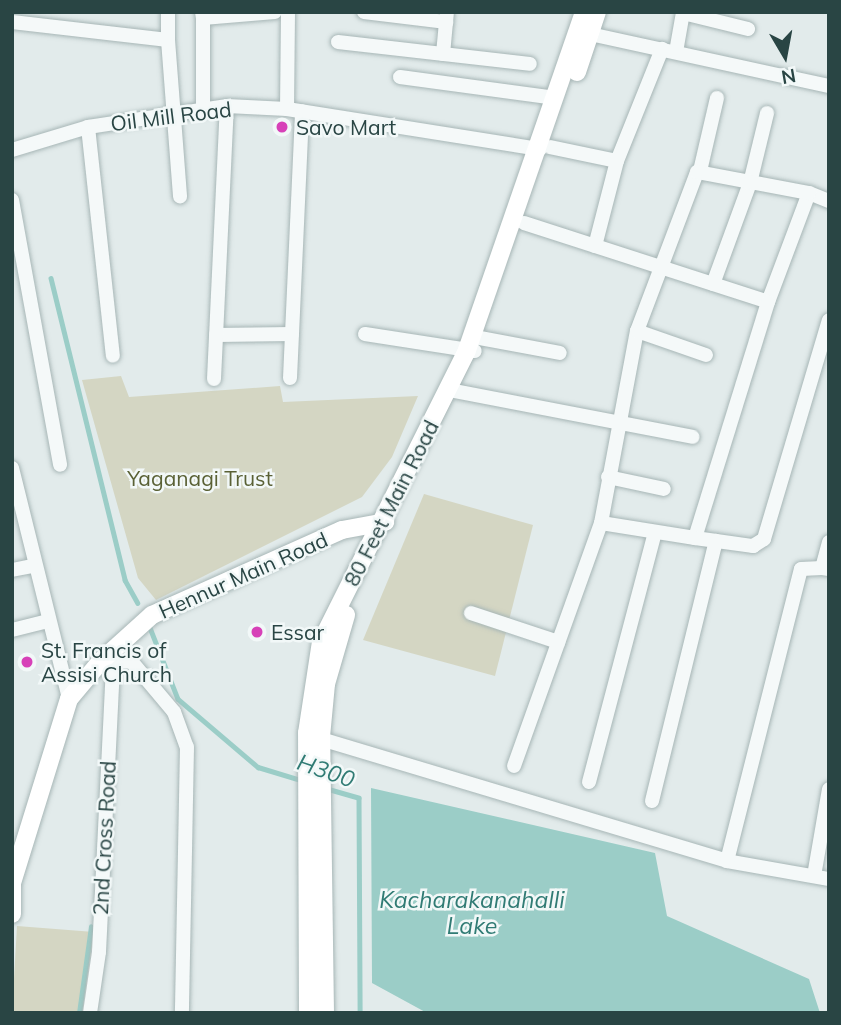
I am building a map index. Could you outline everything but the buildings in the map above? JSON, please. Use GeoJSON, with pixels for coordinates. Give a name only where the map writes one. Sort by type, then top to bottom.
{"type":"FeatureCollection","features":[{"type":"Feature","properties":{"kind":"main road","name":"80 Feet Main Road"},"geometry":{"type":"LineString","coordinates":[[325,1013],[314,736],[339,629],[384,522],[454,392],[524,223],[556,98],[584,12]]}},
{"type":"Feature","properties":{"kind":"main road","name":"80 Feet Main Road"},"geometry":{"type":"LineString","coordinates":[[474,347],[597,12]]}},
{"type":"Feature","properties":{"kind":"main road","name":"Hennur Main Road"},"geometry":{"type":"LineString","coordinates":[[12,914],[12,883],[69,699],[152,615],[384,522]]}},
{"type":"Feature","properties":{"kind":"main road","name":"80 Feet Main Road"},"geometry":{"type":"LineString","coordinates":[[308,1013],[318,813]]}},
{"type":"Feature","properties":{"kind":"street"},"geometry":{"type":"LineString","coordinates":[[167,12],[180,197]]}},
{"type":"Feature","properties":{"kind":"street"},"geometry":{"type":"LineString","coordinates":[[203,108],[202,15],[275,12]]}},
{"type":"Feature","properties":{"kind":"street"},"geometry":{"type":"LineString","coordinates":[[287,109],[288,12]]}},
{"type":"Feature","properties":{"kind":"street"},"geometry":{"type":"LineString","coordinates":[[364,12],[446,17],[443,54]]}},
{"type":"Feature","properties":{"kind":"street"},"geometry":{"type":"LineString","coordinates":[[595,246],[617,161],[669,51],[683,12],[748,29]]}},
{"type":"Feature","properties":{"kind":"street"},"geometry":{"type":"LineString","coordinates":[[12,22],[168,40]]}},
{"type":"Feature","properties":{"kind":"street"},"geometry":{"type":"LineString","coordinates":[[590,34],[829,86]]}},
{"type":"Feature","properties":{"kind":"street"},"geometry":{"type":"LineString","coordinates":[[338,42],[530,65]]}},
{"type":"Feature","properties":{"kind":"street"},"geometry":{"type":"LineString","coordinates":[[400,77],[556,98]]}},
{"type":"Feature","properties":{"kind":"street"},"geometry":{"type":"LineString","coordinates":[[514,766],[601,523],[616,421],[637,331],[700,171],[717,98]]}},
{"type":"Feature","properties":{"kind":"street"},"geometry":{"type":"LineString","coordinates":[[214,379],[227,106]]}},
{"type":"Feature","properties":{"kind":"street","name":"Oil Mill Road"},"geometry":{"type":"LineString","coordinates":[[12,150],[88,127],[172,112],[227,106],[302,111],[617,161]]}},
{"type":"Feature","properties":{"kind":"street"},"geometry":{"type":"LineString","coordinates":[[290,378],[302,111]]}},
{"type":"Feature","properties":{"kind":"street"},"geometry":{"type":"LineString","coordinates":[[713,284],[750,183],[767,113]]}},
{"type":"Feature","properties":{"kind":"street"},"geometry":{"type":"LineString","coordinates":[[88,127],[113,356]]}},
{"type":"Feature","properties":{"kind":"street"},"geometry":{"type":"LineString","coordinates":[[700,171],[828,199]]}},
{"type":"Feature","properties":{"kind":"street"},"geometry":{"type":"LineString","coordinates":[[695,538],[768,302],[809,193]]}},
{"type":"Feature","properties":{"kind":"street"},"geometry":{"type":"LineString","coordinates":[[12,200],[61,465]]}},
{"type":"Feature","properties":{"kind":"street"},"geometry":{"type":"LineString","coordinates":[[524,223],[768,302]]}},
{"type":"Feature","properties":{"kind":"street"},"geometry":{"type":"LineString","coordinates":[[601,523],[655,534],[752,546],[764,539],[829,320]]}},
{"type":"Feature","properties":{"kind":"street"},"geometry":{"type":"LineString","coordinates":[[637,331],[706,355]]}},
{"type":"Feature","properties":{"kind":"street"},"geometry":{"type":"LineString","coordinates":[[216,335],[292,334]]}},
{"type":"Feature","properties":{"kind":"street"},"geometry":{"type":"LineString","coordinates":[[365,334],[474,347],[560,353]]}},
{"type":"Feature","properties":{"kind":"street"},"geometry":{"type":"LineString","coordinates":[[454,392],[692,437]]}},
{"type":"Feature","properties":{"kind":"street"},"geometry":{"type":"LineString","coordinates":[[12,468],[32,566],[69,699]]}},
{"type":"Feature","properties":{"kind":"street"},"geometry":{"type":"LineString","coordinates":[[608,477],[664,489]]}},
{"type":"Feature","properties":{"kind":"street"},"geometry":{"type":"LineString","coordinates":[[589,782],[655,534]]}},
{"type":"Feature","properties":{"kind":"street"},"geometry":{"type":"LineString","coordinates":[[652,801],[716,541]]}},
{"type":"Feature","properties":{"kind":"street"},"geometry":{"type":"LineString","coordinates":[[727,861],[801,569],[825,568],[829,542]]}},
{"type":"Feature","properties":{"kind":"street"},"geometry":{"type":"LineString","coordinates":[[12,570],[32,566]]}},
{"type":"Feature","properties":{"kind":"street"},"geometry":{"type":"LineString","coordinates":[[471,613],[558,642]]}},
{"type":"Feature","properties":{"kind":"street"},"geometry":{"type":"LineString","coordinates":[[12,629],[47,621]]}},
{"type":"Feature","properties":{"kind":"street"},"geometry":{"type":"LineString","coordinates":[[108,661],[132,662],[174,712],[187,747],[182,1013]]}},
{"type":"Feature","properties":{"kind":"street","name":"2nd Cross Road"},"geometry":{"type":"LineString","coordinates":[[90,1013],[99,952],[108,661]]}},
{"type":"Feature","properties":{"kind":"street"},"geometry":{"type":"LineString","coordinates":[[314,736],[727,861],[829,879]]}},
{"type":"Feature","properties":{"kind":"street"},"geometry":{"type":"LineString","coordinates":[[814,876],[826,822],[829,789]]}},
{"type":"Feature","properties":{"kind":"green space","name":"Yaganagi Trust"},"geometry":{"type":"Polygon","coordinates":[[[121,376],[129,397],[280,386],[283,402],[418,396],[392,457],[362,497],[156,600],[138,578],[82,380],[121,376]]]}},
{"type":"Feature","properties":{"kind":"green space"},"geometry":{"type":"Polygon","coordinates":[[[424,494],[533,525],[495,676],[363,640],[424,494]]]}},
{"type":"Feature","properties":{"kind":"green space"},"geometry":{"type":"Polygon","coordinates":[[[17,926],[94,932],[82,1013],[12,1013],[17,926]]]}},
{"type":"Feature","properties":{"kind":"water","name":"Kacharakanahalli Lake"},"geometry":{"type":"Polygon","coordinates":[[[371,788],[655,853],[667,916],[809,979],[820,1013],[427,1013],[372,983],[371,788]]]}},
{"type":"Feature","properties":{"kind":"waterway","name":"H300"},"geometry":{"type":"LineString","coordinates":[[51,278],[125,580],[138,603]]}},
{"type":"Feature","properties":{"kind":"waterway","name":"H300"},"geometry":{"type":"LineString","coordinates":[[149,625],[178,699],[258,767],[304,781]]}},
{"type":"Feature","properties":{"kind":"waterway","name":"H300"},"geometry":{"type":"LineString","coordinates":[[325,788],[359,798],[360,1013]]}},
{"type":"Feature","properties":{"kind":"waterway"},"geometry":{"type":"LineString","coordinates":[[79,1013],[91,927]]}},
{"type":"Feature","properties":{"kind":"place","name":"Savo Mart"},"geometry":{"type":"Point","coordinates":[282,127]}},
{"type":"Feature","properties":{"kind":"place","name":"Essar"},"geometry":{"type":"Point","coordinates":[257,632]}},
{"type":"Feature","properties":{"kind":"place","name":"St. Francis of Assisi Church"},"geometry":{"type":"Point","coordinates":[27,662]}}]}
